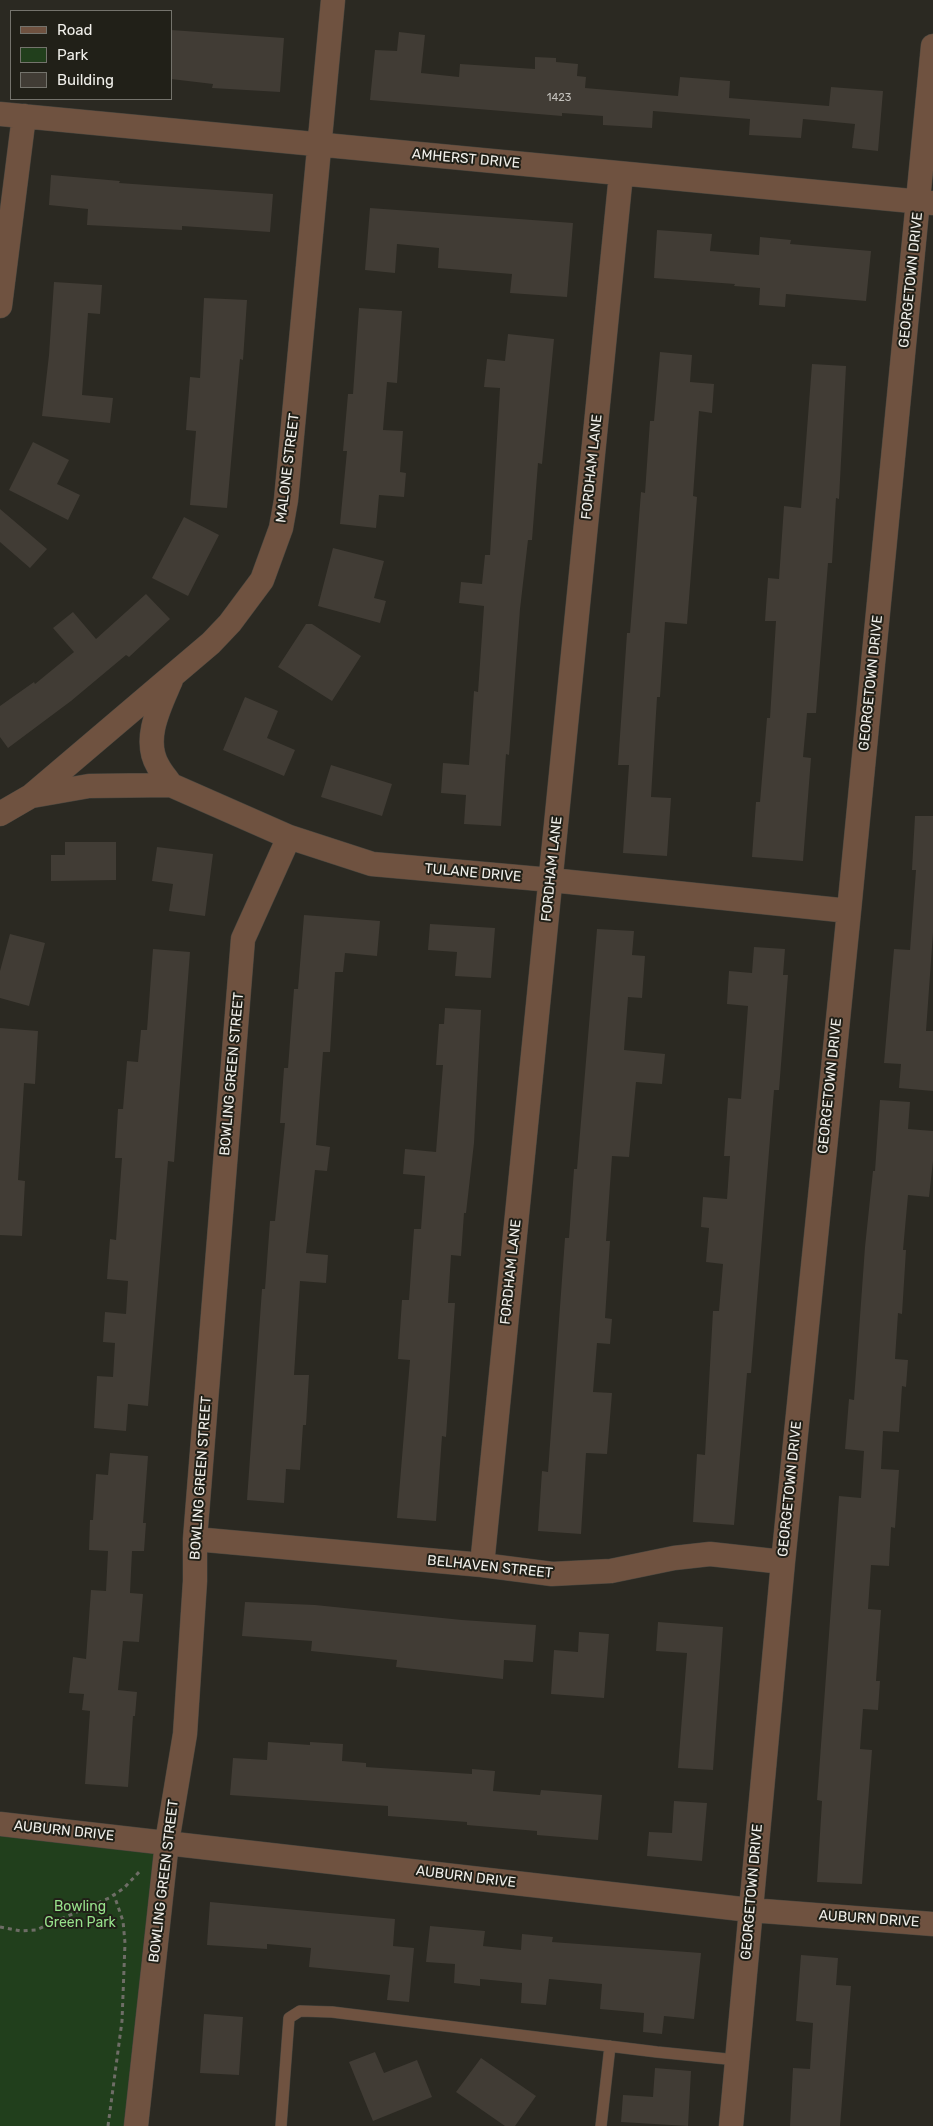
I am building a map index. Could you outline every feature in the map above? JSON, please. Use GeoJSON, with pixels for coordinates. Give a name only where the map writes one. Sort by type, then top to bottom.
{"type":"FeatureCollection","features":[{"type":"Feature","properties":{"kind":"street","name":"MALONE STREET"},"geometry":{"type":"LineString","coordinates":[[0,814],[31,796],[211,643],[246,603],[262,580],[281,528],[287,490],[333,0]]}},
{"type":"Feature","properties":{"kind":"street","name":"GEORGETOWN DRIVE"},"geometry":{"type":"LineString","coordinates":[[731,2126],[783,1562],[849,912],[926,202],[933,46]]}},
{"type":"Feature","properties":{"kind":"street","name":"AMHERST DRIVE"},"geometry":{"type":"LineString","coordinates":[[0,114],[319,146],[926,202]]}},
{"type":"Feature","properties":{"kind":"street"},"geometry":{"type":"LineString","coordinates":[[0,306],[24,116]]}},
{"type":"Feature","properties":{"kind":"street","name":"FORDHAM LANE"},"geometry":{"type":"LineString","coordinates":[[482,1565],[621,174]]}},
{"type":"Feature","properties":{"kind":"street"},"geometry":{"type":"LineString","coordinates":[[171,785],[156,764],[151,738],[158,709],[173,676]]}},
{"type":"Feature","properties":{"kind":"street","name":"TULANE DRIVE"},"geometry":{"type":"LineString","coordinates":[[31,796],[89,786],[171,785],[289,837],[372,864],[551,880],[849,912]]}},
{"type":"Feature","properties":{"kind":"street","name":"BOWLING GREEN STREET"},"geometry":{"type":"LineString","coordinates":[[136,2126],[167,1842],[185,1734],[195,1581],[195,1539],[243,939],[289,837]]}},
{"type":"Feature","properties":{"kind":"street","name":"BELHAVEN STREET"},"geometry":{"type":"LineString","coordinates":[[195,1539],[482,1565],[552,1574],[611,1571],[674,1558],[710,1554],[783,1562]]}},
{"type":"Feature","properties":{"kind":"street","name":"AUBURN DRIVE"},"geometry":{"type":"LineString","coordinates":[[0,1824],[750,1910],[933,1924]]}},
{"type":"Feature","properties":{"kind":"lane"},"geometry":{"type":"LineString","coordinates":[[281,2126],[289,2018],[300,2011],[340,2013],[737,2060]]}},
{"type":"Feature","properties":{"kind":"lane"},"geometry":{"type":"LineString","coordinates":[[601,2126],[610,2046]]}},
{"type":"Feature","properties":{"kind":"path"},"geometry":{"type":"LineString","coordinates":[[0,1926],[21,1932],[36,1930],[114,1895],[123,1921],[125,1943],[122,2020],[108,2126]]}},
{"type":"Feature","properties":{"kind":"green space","name":"Bowling Green Park"},"geometry":{"type":"Polygon","coordinates":[[[0,1824],[167,1842],[139,2126],[0,2126],[0,1824]]]}},
{"type":"Feature","properties":{"kind":"building"},"geometry":{"type":"Polygon","coordinates":[[[172,30],[284,38],[280,92],[212,88],[213,84],[172,79],[172,30]]]}},
{"type":"Feature","properties":{"kind":"building"},"geometry":{"type":"Polygon","coordinates":[[[399,32],[425,35],[421,73],[459,77],[460,64],[535,69],[535,57],[556,58],[556,62],[578,64],[577,76],[586,77],[585,88],[678,96],[680,77],[730,81],[729,98],[829,106],[831,87],[883,91],[878,151],[852,148],[855,124],[803,119],[801,138],[749,135],[750,119],[653,111],[652,128],[603,125],[603,116],[562,113],[562,116],[370,100],[375,50],[397,51],[399,32]]]}},
{"type":"Feature","properties":{"kind":"building"},"geometry":{"type":"Polygon","coordinates":[[[51,175],[120,181],[119,183],[273,194],[270,232],[182,226],[182,230],[87,225],[88,209],[49,205],[51,175]]]}},
{"type":"Feature","properties":{"kind":"building"},"geometry":{"type":"Polygon","coordinates":[[[370,208],[573,223],[567,297],[510,293],[512,274],[438,268],[439,248],[397,244],[395,273],[365,270],[370,208]]]}},
{"type":"Feature","properties":{"kind":"building"},"geometry":{"type":"Polygon","coordinates":[[[657,230],[712,234],[710,251],[759,255],[760,237],[791,240],[790,244],[871,251],[866,301],[786,294],[785,307],[759,305],[760,288],[734,286],[735,284],[654,278],[657,230]]]}},
{"type":"Feature","properties":{"kind":"building"},"geometry":{"type":"Polygon","coordinates":[[[54,282],[102,285],[100,314],[88,313],[82,395],[113,398],[110,423],[42,416],[49,355],[54,282]]]}},
{"type":"Feature","properties":{"kind":"building"},"geometry":{"type":"Polygon","coordinates":[[[204,298],[247,300],[243,360],[240,359],[227,508],[190,505],[196,431],[186,430],[190,377],[200,378],[204,298]]]}},
{"type":"Feature","properties":{"kind":"building"},"geometry":{"type":"Polygon","coordinates":[[[359,308],[402,311],[397,383],[387,382],[383,430],[403,431],[400,472],[406,473],[404,497],[379,495],[376,528],[340,524],[347,451],[343,451],[348,394],[353,394],[359,308]]]}},
{"type":"Feature","properties":{"kind":"building"},"geometry":{"type":"Polygon","coordinates":[[[508,334],[554,339],[542,464],[538,463],[532,540],[528,540],[520,609],[509,755],[506,754],[501,826],[464,824],[466,795],[441,793],[443,763],[469,765],[474,691],[478,692],[484,606],[459,603],[461,582],[482,584],[485,555],[490,555],[500,388],[484,387],[487,359],[505,361],[508,334]]]}},
{"type":"Feature","properties":{"kind":"building"},"geometry":{"type":"Polygon","coordinates":[[[660,352],[692,355],[690,382],[714,384],[712,413],[699,411],[693,496],[697,497],[687,624],[665,622],[660,697],[657,697],[651,797],[671,798],[667,856],[623,853],[629,765],[618,765],[627,633],[630,633],[641,492],[645,493],[650,421],[654,421],[660,352]]]}},
{"type":"Feature","properties":{"kind":"building"},"geometry":{"type":"Polygon","coordinates":[[[812,364],[846,366],[839,499],[836,498],[832,563],[828,563],[816,713],[807,713],[803,757],[811,758],[803,861],[752,857],[756,802],[760,802],[767,718],[770,718],[776,621],[765,621],[768,578],[779,579],[784,506],[801,508],[812,364]]]}},
{"type":"Feature","properties":{"kind":"building"},"geometry":{"type":"Polygon","coordinates":[[[33,442],[69,460],[57,484],[80,495],[68,520],[9,490],[33,442]]]}},
{"type":"Feature","properties":{"kind":"building"},"geometry":{"type":"Polygon","coordinates":[[[0,509],[47,549],[30,568],[0,542],[0,509]]]}},
{"type":"Feature","properties":{"kind":"building"},"geometry":{"type":"Polygon","coordinates":[[[184,517],[219,535],[188,596],[152,578],[184,517]]]}},
{"type":"Feature","properties":{"kind":"building"},"geometry":{"type":"Polygon","coordinates":[[[333,548],[384,561],[374,598],[386,601],[380,623],[318,606],[333,548]]]}},
{"type":"Feature","properties":{"kind":"building"},"geometry":{"type":"Polygon","coordinates":[[[146,594],[170,619],[129,657],[126,655],[71,701],[8,748],[0,737],[0,706],[34,682],[35,684],[74,652],[53,628],[73,612],[96,639],[146,594]]]}},
{"type":"Feature","properties":{"kind":"building"},"geometry":{"type":"Polygon","coordinates":[[[306,624],[312,624],[361,656],[332,701],[278,667],[306,624]]]}},
{"type":"Feature","properties":{"kind":"building"},"geometry":{"type":"Polygon","coordinates":[[[245,697],[278,711],[267,738],[295,750],[284,776],[223,750],[245,697]]]}},
{"type":"Feature","properties":{"kind":"building"},"geometry":{"type":"Polygon","coordinates":[[[331,765],[392,784],[382,816],[321,797],[331,765]]]}},
{"type":"Feature","properties":{"kind":"building"},"geometry":{"type":"Polygon","coordinates":[[[915,816],[933,816],[933,933],[926,1031],[933,1031],[933,1091],[899,1088],[901,1064],[884,1063],[894,949],[910,950],[916,870],[912,870],[915,816]]]}},
{"type":"Feature","properties":{"kind":"building"},"geometry":{"type":"Polygon","coordinates":[[[65,842],[116,842],[116,880],[51,881],[51,855],[65,855],[65,842]]]}},
{"type":"Feature","properties":{"kind":"building"},"geometry":{"type":"Polygon","coordinates":[[[157,847],[213,854],[205,916],[169,911],[173,884],[152,881],[157,847]]]}},
{"type":"Feature","properties":{"kind":"building"},"geometry":{"type":"Polygon","coordinates":[[[304,915],[380,921],[377,956],[345,953],[343,972],[335,972],[330,1052],[323,1052],[316,1145],[330,1147],[327,1171],[315,1170],[306,1253],[328,1255],[326,1283],[300,1281],[294,1375],[309,1375],[306,1425],[303,1425],[300,1470],[286,1469],[284,1503],[247,1500],[262,1289],[265,1289],[270,1221],[275,1221],[285,1123],[280,1123],[284,1068],[288,1068],[294,989],[298,989],[304,915]]]}},
{"type":"Feature","properties":{"kind":"building"},"geometry":{"type":"Polygon","coordinates":[[[430,924],[495,928],[491,978],[455,976],[457,952],[428,950],[430,924]]]}},
{"type":"Feature","properties":{"kind":"building"},"geometry":{"type":"Polygon","coordinates":[[[597,929],[634,931],[632,955],[645,956],[642,998],[628,997],[624,1050],[665,1054],[662,1084],[636,1082],[629,1157],[612,1156],[606,1241],[610,1241],[605,1318],[612,1319],[610,1344],[597,1343],[593,1392],[612,1393],[607,1454],[586,1453],[581,1534],[538,1531],[542,1471],[548,1472],[565,1238],[569,1238],[574,1169],[577,1169],[597,929]]]}},
{"type":"Feature","properties":{"kind":"building"},"geometry":{"type":"Polygon","coordinates":[[[10,934],[45,943],[29,1006],[0,998],[0,971],[10,934]]]}},
{"type":"Feature","properties":{"kind":"building"},"geometry":{"type":"Polygon","coordinates":[[[754,947],[785,949],[783,975],[788,975],[779,1090],[774,1090],[751,1373],[747,1373],[734,1525],[693,1522],[697,1454],[705,1455],[713,1311],[719,1311],[723,1264],[706,1262],[709,1228],[701,1227],[703,1197],[727,1199],[730,1156],[724,1156],[728,1098],[741,1099],[748,1006],[727,1004],[729,971],[752,973],[754,947]]]}},
{"type":"Feature","properties":{"kind":"building"},"geometry":{"type":"Polygon","coordinates":[[[153,949],[190,952],[174,1162],[168,1161],[148,1406],[128,1404],[126,1431],[94,1428],[97,1376],[113,1377],[115,1343],[103,1342],[105,1312],[126,1314],[128,1281],[107,1279],[110,1239],[116,1240],[122,1158],[115,1158],[118,1109],[123,1109],[127,1061],[138,1062],[141,1030],[147,1030],[153,949]]]}},
{"type":"Feature","properties":{"kind":"building"},"geometry":{"type":"Polygon","coordinates":[[[445,1008],[481,1010],[474,1143],[466,1213],[464,1213],[461,1256],[451,1255],[448,1303],[455,1303],[446,1437],[442,1436],[436,1521],[397,1518],[410,1360],[398,1359],[402,1300],[409,1300],[414,1229],[421,1229],[425,1176],[403,1174],[405,1149],[436,1152],[443,1065],[436,1065],[439,1024],[444,1024],[445,1008]]]}},
{"type":"Feature","properties":{"kind":"building"},"geometry":{"type":"Polygon","coordinates":[[[0,1028],[38,1031],[35,1084],[24,1083],[18,1180],[25,1181],[22,1236],[0,1235],[0,1028]]]}},
{"type":"Feature","properties":{"kind":"building"},"geometry":{"type":"Polygon","coordinates":[[[880,1100],[910,1102],[908,1129],[933,1131],[933,1161],[929,1197],[908,1195],[903,1250],[906,1250],[902,1314],[898,1313],[895,1359],[908,1360],[906,1387],[902,1386],[899,1432],[883,1431],[881,1469],[899,1470],[895,1528],[891,1527],[889,1566],[871,1565],[868,1609],[881,1610],[876,1681],[880,1681],[878,1710],[863,1709],[860,1749],[872,1750],[862,1884],[817,1882],[822,1801],[817,1800],[839,1496],[861,1498],[864,1451],[845,1449],[849,1399],[854,1400],[865,1247],[873,1171],[875,1171],[880,1100]]]}},
{"type":"Feature","properties":{"kind":"building"},"geometry":{"type":"Polygon","coordinates":[[[110,1453],[148,1456],[143,1523],[146,1523],[144,1551],[132,1551],[130,1593],[143,1594],[139,1642],[123,1641],[118,1690],[137,1692],[135,1716],[133,1716],[128,1787],[85,1784],[90,1711],[82,1710],[84,1694],[69,1693],[73,1657],[86,1659],[91,1590],[106,1591],[108,1551],[89,1550],[90,1520],[93,1520],[96,1474],[108,1475],[110,1453]]]}},
{"type":"Feature","properties":{"kind":"building"},"geometry":{"type":"Polygon","coordinates":[[[245,1602],[315,1605],[462,1620],[536,1625],[533,1662],[504,1660],[503,1679],[396,1667],[397,1660],[311,1651],[312,1641],[242,1636],[245,1602]]]}},
{"type":"Feature","properties":{"kind":"building"},"geometry":{"type":"Polygon","coordinates":[[[658,1622],[723,1627],[713,1770],[678,1768],[687,1653],[656,1651],[658,1622]]]}},
{"type":"Feature","properties":{"kind":"building"},"geometry":{"type":"Polygon","coordinates":[[[579,1632],[609,1634],[604,1698],[551,1694],[554,1650],[578,1652],[579,1632]]]}},
{"type":"Feature","properties":{"kind":"building"},"geometry":{"type":"Polygon","coordinates":[[[268,1742],[310,1745],[310,1742],[343,1744],[342,1761],[366,1763],[366,1767],[472,1774],[472,1769],[495,1771],[493,1791],[540,1795],[541,1790],[602,1795],[598,1840],[537,1835],[537,1831],[467,1825],[467,1822],[388,1816],[388,1806],[230,1795],[233,1758],[267,1760],[268,1742]]]}},
{"type":"Feature","properties":{"kind":"building"},"geometry":{"type":"Polygon","coordinates":[[[674,1801],[707,1803],[702,1861],[647,1856],[649,1832],[672,1833],[674,1801]]]}},
{"type":"Feature","properties":{"kind":"building"},"geometry":{"type":"Polygon","coordinates":[[[210,1902],[395,1919],[393,1946],[414,1948],[409,2002],[387,2000],[390,1975],[309,1967],[311,1948],[267,1944],[267,1949],[207,1945],[210,1902]]]}},
{"type":"Feature","properties":{"kind":"building"},"geometry":{"type":"Polygon","coordinates":[[[430,1926],[485,1931],[483,1946],[521,1950],[522,1934],[553,1937],[552,1942],[701,1953],[694,2019],[664,2016],[662,2034],[643,2032],[644,2013],[600,2009],[602,1984],[549,1979],[546,2005],[521,2003],[522,1983],[480,1979],[480,1986],[454,1983],[455,1964],[426,1962],[430,1926]]]}},
{"type":"Feature","properties":{"kind":"building"},"geometry":{"type":"Polygon","coordinates":[[[801,1955],[838,1958],[836,1985],[851,1986],[840,2126],[790,2126],[793,2068],[810,2069],[813,2023],[796,2021],[801,1955]]]}},
{"type":"Feature","properties":{"kind":"building"},"geometry":{"type":"Polygon","coordinates":[[[204,2014],[243,2017],[239,2075],[200,2073],[204,2014]]]}},
{"type":"Feature","properties":{"kind":"building"},"geometry":{"type":"Polygon","coordinates":[[[375,2052],[384,2073],[417,2060],[432,2097],[373,2121],[349,2062],[375,2052]]]}},
{"type":"Feature","properties":{"kind":"building"},"geometry":{"type":"Polygon","coordinates":[[[481,2058],[536,2096],[515,2126],[505,2126],[456,2092],[481,2058]]]}},
{"type":"Feature","properties":{"kind":"building"},"geometry":{"type":"Polygon","coordinates":[[[655,2068],[691,2071],[688,2126],[621,2122],[623,2095],[653,2097],[655,2068]]]}}]}
